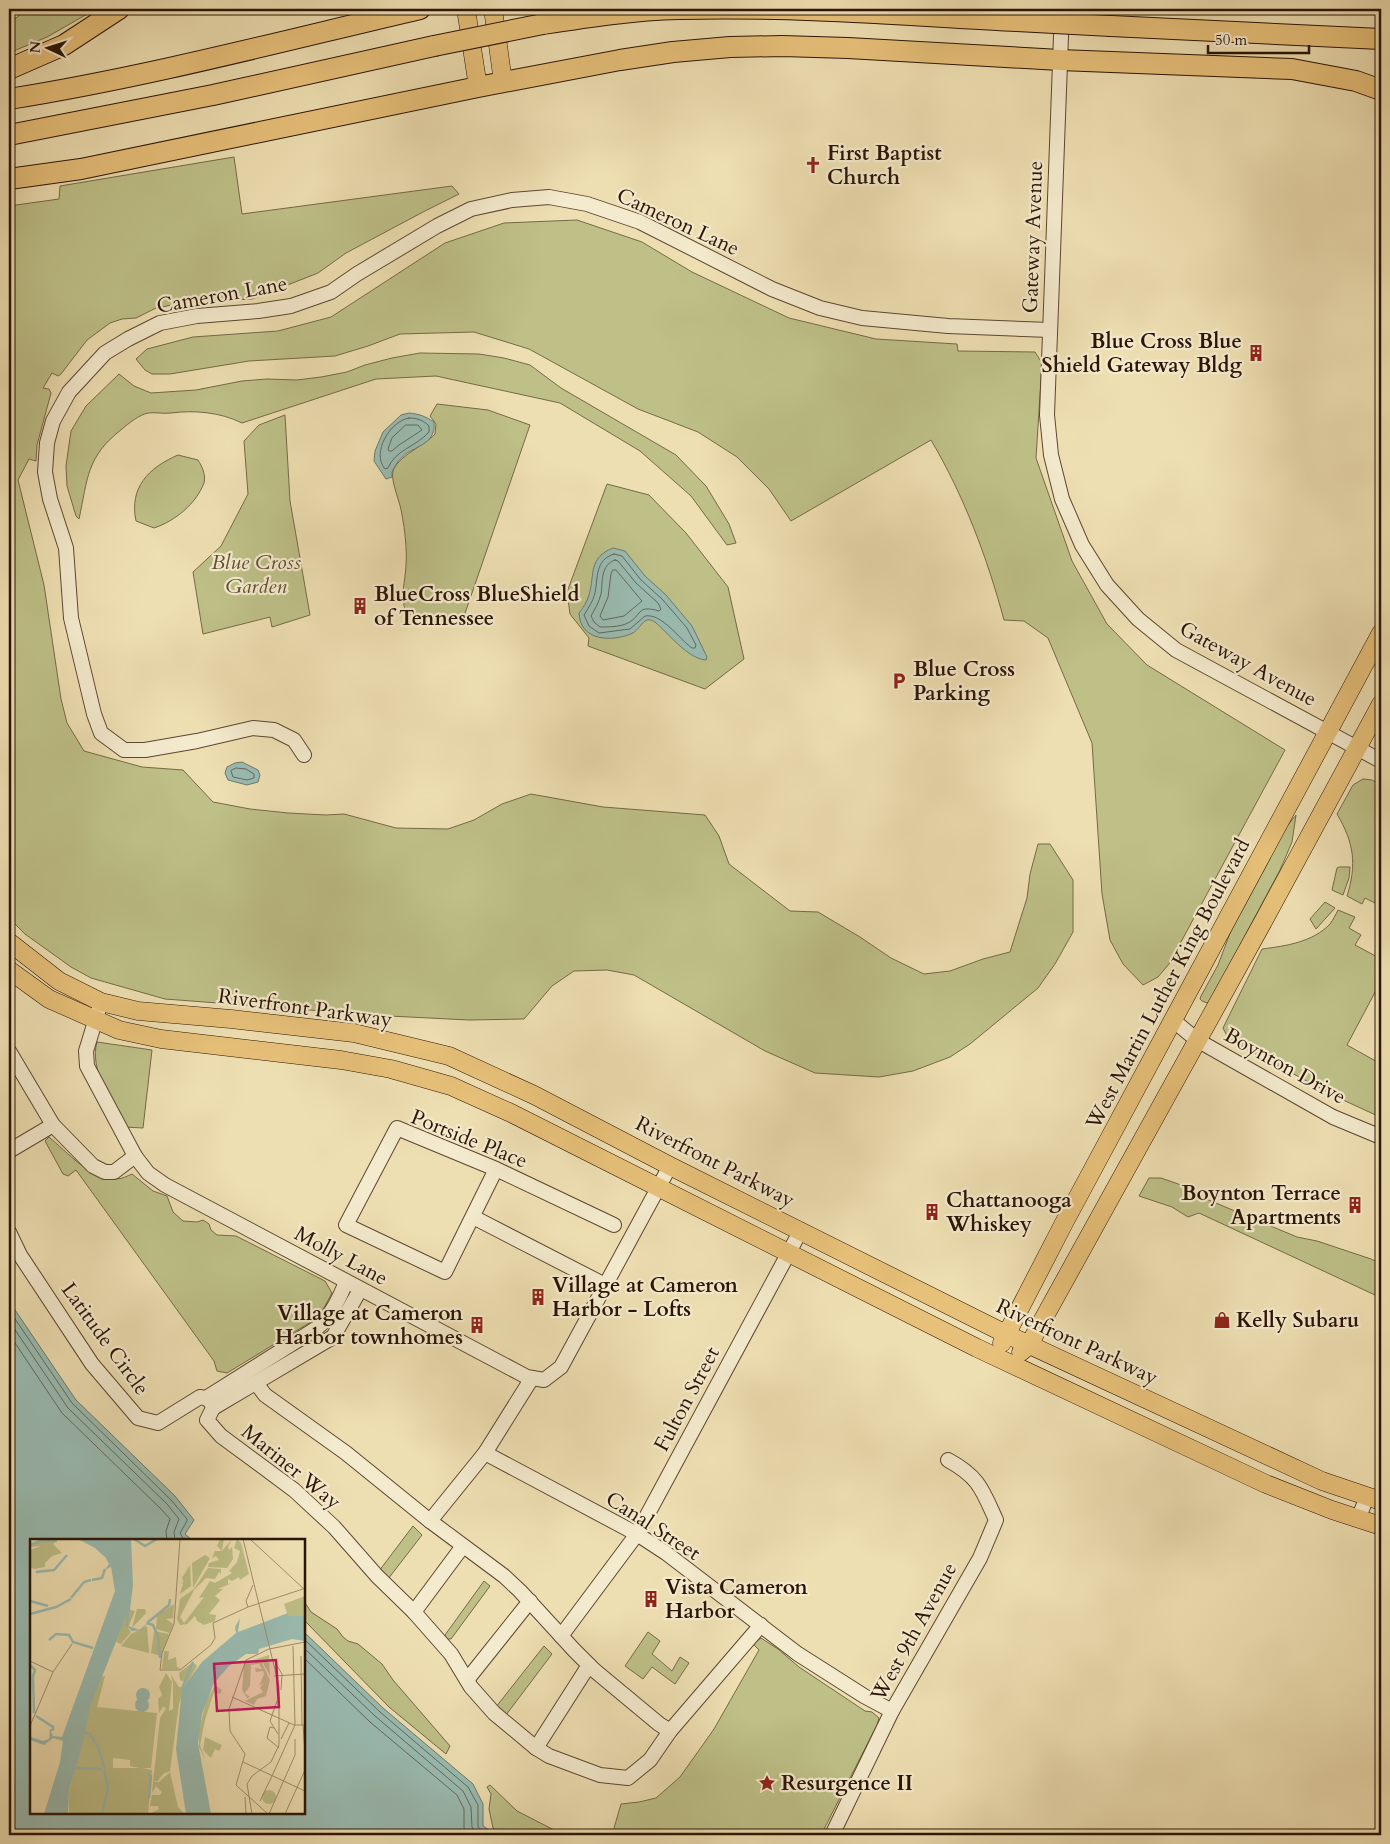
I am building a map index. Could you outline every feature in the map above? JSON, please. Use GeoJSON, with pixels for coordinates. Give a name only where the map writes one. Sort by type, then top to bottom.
{"type":"FeatureCollection","features":[{"type":"Feature","properties":{"kind":"highway"},"geometry":{"type":"LineString","coordinates":[[9,69],[64,45],[118,9]]}},
{"type":"Feature","properties":{"kind":"highway"},"geometry":{"type":"LineString","coordinates":[[9,99],[44,94],[203,60],[420,9]]}},
{"type":"Feature","properties":{"kind":"highway"},"geometry":{"type":"LineString","coordinates":[[9,135],[174,103],[543,24],[644,12],[715,9],[810,11],[1381,39]]}},
{"type":"Feature","properties":{"kind":"highway"},"geometry":{"type":"LineString","coordinates":[[9,179],[81,169],[503,82],[673,52],[730,48],[782,46],[848,48],[1060,60],[1292,69],[1347,79],[1381,90]]}},
{"type":"Feature","properties":{"kind":"main road"},"geometry":{"type":"LineString","coordinates":[[466,9],[478,87]]}},
{"type":"Feature","properties":{"kind":"main road"},"geometry":{"type":"LineString","coordinates":[[493,9],[503,82]]}},
{"type":"Feature","properties":{"kind":"main road","name":"West Martin Luther King Boulevard"},"geometry":{"type":"LineString","coordinates":[[1003,1360],[1006,1334],[1381,634]]}},
{"type":"Feature","properties":{"kind":"main road"},"geometry":{"type":"LineString","coordinates":[[1003,1360],[1028,1345],[1100,1219],[1381,704]]}},
{"type":"Feature","properties":{"kind":"main road","name":"Riverfront Parkway"},"geometry":{"type":"LineString","coordinates":[[9,942],[58,981],[101,1002],[138,1010],[354,1033],[449,1056],[534,1095],[670,1166],[1028,1345],[1322,1481],[1374,1499]]}},
{"type":"Feature","properties":{"kind":"main road"},"geometry":{"type":"LineString","coordinates":[[9,970],[49,999],[118,1030],[161,1039],[341,1060],[391,1069],[451,1086],[511,1113],[1003,1360],[1266,1484],[1381,1526]]}},
{"type":"Feature","properties":{"kind":"street","name":"Gateway Avenue"},"geometry":{"type":"LineString","coordinates":[[1062,9],[1047,415],[1051,455],[1062,498],[1082,545],[1107,585],[1138,619],[1176,650],[1381,760]]}},
{"type":"Feature","properties":{"kind":"street","name":"Cameron Lane"},"geometry":{"type":"LineString","coordinates":[[304,755],[294,740],[274,730],[253,728],[197,741],[145,750],[124,750],[101,733],[94,714],[71,618],[66,548],[50,499],[45,472],[46,443],[53,421],[70,392],[104,353],[128,339],[160,323],[197,316],[258,311],[299,303],[332,292],[357,274],[437,226],[471,210],[512,200],[549,197],[587,204],[640,222],[772,289],[820,308],[862,318],[948,326],[1050,330]]}},
{"type":"Feature","properties":{"kind":"street","name":"Molly Lane"},"geometry":{"type":"LineString","coordinates":[[101,1002],[86,1050],[87,1066],[135,1156],[148,1173],[164,1185],[360,1290],[532,1378]]}},
{"type":"Feature","properties":{"kind":"street","name":"Boynton Drive"},"geometry":{"type":"LineString","coordinates":[[1174,1021],[1197,1040],[1333,1117],[1381,1137]]}},
{"type":"Feature","properties":{"kind":"street"},"geometry":{"type":"LineString","coordinates":[[9,1051],[54,1125],[93,1166],[102,1172],[117,1171],[135,1156]]}},
{"type":"Feature","properties":{"kind":"street"},"geometry":{"type":"LineString","coordinates":[[9,1151],[54,1125]]}},
{"type":"Feature","properties":{"kind":"street","name":"Portside Place"},"geometry":{"type":"LineString","coordinates":[[473,1217],[446,1272],[346,1225],[397,1128],[496,1169],[614,1225]]}},
{"type":"Feature","properties":{"kind":"street"},"geometry":{"type":"LineString","coordinates":[[430,1521],[485,1453],[532,1378],[544,1380],[561,1367],[670,1166]]}},
{"type":"Feature","properties":{"kind":"street"},"geometry":{"type":"LineString","coordinates":[[496,1169],[473,1217],[605,1286]]}},
{"type":"Feature","properties":{"kind":"street","name":"Fulton Street"},"geometry":{"type":"LineString","coordinates":[[561,1636],[637,1534],[801,1230]]}},
{"type":"Feature","properties":{"kind":"street","name":"Latitude Circle"},"geometry":{"type":"LineString","coordinates":[[9,1232],[20,1255],[92,1364],[138,1418],[158,1423],[204,1402],[256,1383],[333,1337],[360,1290]]}},
{"type":"Feature","properties":{"kind":"street","name":"Latitude Circle"},"geometry":{"type":"LineString","coordinates":[[204,1402],[317,1328],[325,1321],[346,1282]]}},
{"type":"Feature","properties":{"kind":"street"},"geometry":{"type":"LineString","coordinates":[[256,1383],[265,1395],[346,1454],[430,1521],[504,1576],[530,1601],[589,1665],[659,1724],[670,1731]]}},
{"type":"Feature","properties":{"kind":"street","name":"Mariner Way"},"geometry":{"type":"LineString","coordinates":[[204,1402],[207,1420],[221,1436],[301,1497],[334,1527],[377,1576],[414,1612]]}},
{"type":"Feature","properties":{"kind":"street","name":"Canal Street"},"geometry":{"type":"LineString","coordinates":[[485,1453],[637,1534],[666,1553],[812,1663],[892,1711]]}},
{"type":"Feature","properties":{"kind":"street","name":"West 9th Avenue"},"geometry":{"type":"LineString","coordinates":[[832,1835],[892,1711],[980,1558],[996,1520],[981,1486],[965,1469],[948,1460]]}},
{"type":"Feature","properties":{"kind":"street"},"geometry":{"type":"LineString","coordinates":[[1358,1519],[1374,1499]]}},
{"type":"Feature","properties":{"kind":"street"},"geometry":{"type":"LineString","coordinates":[[463,1546],[414,1612],[451,1654],[467,1680],[494,1713],[536,1748],[549,1756],[600,1775],[628,1778],[650,1760],[670,1731],[761,1625]]}},
{"type":"Feature","properties":{"kind":"street"},"geometry":{"type":"LineString","coordinates":[[467,1680],[530,1601]]}},
{"type":"Feature","properties":{"kind":"street"},"geometry":{"type":"LineString","coordinates":[[536,1748],[589,1665]]}},
{"type":"Feature","properties":{"kind":"green space"},"geometry":{"type":"Polygon","coordinates":[[[28,9],[96,9],[47,37],[9,53],[9,23],[28,9]]]}},
{"type":"Feature","properties":{"kind":"green space"},"geometry":{"type":"Polygon","coordinates":[[[234,157],[242,214],[452,186],[459,194],[346,253],[318,273],[252,299],[194,301],[156,308],[136,318],[122,319],[110,323],[87,340],[61,374],[58,376],[52,373],[43,388],[49,389],[51,393],[37,445],[36,461],[29,459],[18,480],[44,585],[61,699],[67,723],[84,751],[142,767],[183,770],[213,802],[250,809],[288,813],[344,814],[396,828],[448,829],[474,820],[502,804],[531,794],[603,807],[705,815],[719,836],[729,864],[790,911],[818,912],[891,958],[924,974],[950,971],[1010,952],[1027,898],[1030,874],[1038,844],[1050,844],[1073,880],[1073,932],[1055,964],[1038,988],[970,1044],[950,1057],[913,1071],[879,1077],[815,1073],[765,1051],[634,975],[607,970],[574,971],[552,986],[524,1019],[469,1020],[389,1016],[165,999],[91,978],[71,967],[25,934],[9,918],[9,206],[59,199],[60,186],[234,157]]]}},
{"type":"Feature","properties":{"kind":"green space"},"geometry":{"type":"Polygon","coordinates":[[[577,220],[642,242],[692,272],[789,318],[876,339],[957,344],[958,351],[1035,352],[1042,363],[1036,458],[1072,561],[1107,624],[1147,665],[1285,750],[1169,964],[1158,977],[1143,985],[1123,964],[1110,940],[1102,894],[1092,743],[1048,638],[1024,621],[1004,620],[974,527],[954,483],[931,440],[791,521],[769,489],[737,457],[698,432],[638,409],[529,349],[474,332],[400,334],[335,356],[249,361],[170,374],[152,374],[145,370],[136,359],[147,349],[193,337],[278,331],[331,317],[445,243],[504,223],[577,220]]]}},
{"type":"Feature","properties":{"kind":"green space"},"geometry":{"type":"Polygon","coordinates":[[[420,353],[479,354],[530,365],[561,388],[676,455],[706,486],[729,524],[736,543],[727,545],[691,496],[640,451],[560,403],[436,376],[376,379],[242,423],[225,416],[207,413],[145,414],[134,419],[101,449],[90,469],[79,519],[76,516],[67,486],[66,466],[71,431],[86,406],[119,374],[134,386],[151,393],[196,390],[242,381],[267,379],[297,380],[321,377],[347,372],[392,358],[420,353]]]}},
{"type":"Feature","properties":{"kind":"green space"},"geometry":{"type":"Polygon","coordinates":[[[437,404],[488,410],[530,425],[463,619],[406,614],[403,600],[406,540],[392,475],[400,461],[435,434],[436,424],[430,416],[437,404]]]}},
{"type":"Feature","properties":{"kind":"green space","name":"Blue Cross Garden"},"geometry":{"type":"Polygon","coordinates":[[[285,415],[290,501],[310,615],[272,627],[270,617],[203,634],[193,572],[221,546],[248,494],[244,441],[259,425],[285,415]]]}},
{"type":"Feature","properties":{"kind":"green space"},"geometry":{"type":"Polygon","coordinates":[[[178,455],[198,460],[202,468],[204,483],[196,498],[184,511],[162,525],[154,528],[136,521],[135,499],[143,480],[158,466],[178,455]]]}},
{"type":"Feature","properties":{"kind":"green space"},"geometry":{"type":"Polygon","coordinates":[[[607,484],[649,495],[686,533],[728,587],[744,659],[705,689],[588,646],[589,638],[570,614],[567,592],[607,484]]]}},
{"type":"Feature","properties":{"kind":"green space"},"geometry":{"type":"Polygon","coordinates":[[[1363,779],[1372,780],[1381,785],[1381,896],[1377,904],[1365,898],[1362,904],[1347,896],[1352,874],[1352,854],[1347,835],[1337,814],[1353,785],[1363,779]]]}},
{"type":"Feature","properties":{"kind":"green space"},"geometry":{"type":"Polygon","coordinates":[[[1296,815],[1292,842],[1280,870],[1210,1001],[1207,1003],[1202,1001],[1200,999],[1201,996],[1218,965],[1232,928],[1278,837],[1296,815]]]}},
{"type":"Feature","properties":{"kind":"green space"},"geometry":{"type":"Polygon","coordinates":[[[1350,867],[1349,878],[1343,895],[1332,890],[1337,868],[1350,867]]]}},
{"type":"Feature","properties":{"kind":"green space"},"geometry":{"type":"Polygon","coordinates":[[[1325,902],[1335,908],[1316,929],[1310,919],[1325,902]]]}},
{"type":"Feature","properties":{"kind":"green space"},"geometry":{"type":"Polygon","coordinates":[[[1338,910],[1355,917],[1349,928],[1361,935],[1355,945],[1381,959],[1381,981],[1347,1045],[1381,1064],[1380,1117],[1341,1099],[1229,1040],[1223,1028],[1262,949],[1290,945],[1316,935],[1330,924],[1338,910]]]}},
{"type":"Feature","properties":{"kind":"green space"},"geometry":{"type":"Polygon","coordinates":[[[97,1042],[152,1050],[143,1128],[124,1127],[108,1097],[99,1074],[95,1052],[97,1042]]]}},
{"type":"Feature","properties":{"kind":"green space"},"geometry":{"type":"Polygon","coordinates":[[[49,1137],[80,1164],[99,1176],[117,1179],[132,1174],[153,1191],[167,1196],[173,1212],[183,1221],[197,1222],[203,1220],[209,1224],[211,1230],[217,1235],[236,1236],[325,1281],[332,1293],[319,1317],[227,1373],[217,1371],[214,1361],[76,1170],[68,1176],[63,1174],[45,1141],[49,1137]]]}},
{"type":"Feature","properties":{"kind":"green space"},"geometry":{"type":"Polygon","coordinates":[[[1149,1178],[1161,1178],[1181,1185],[1199,1196],[1297,1237],[1317,1241],[1381,1264],[1381,1302],[1375,1295],[1199,1213],[1188,1217],[1172,1207],[1139,1196],[1149,1178]]]}},
{"type":"Feature","properties":{"kind":"green space"},"geometry":{"type":"Polygon","coordinates":[[[413,1526],[422,1535],[388,1579],[379,1571],[413,1526]]]}},
{"type":"Feature","properties":{"kind":"green space"},"geometry":{"type":"Polygon","coordinates":[[[484,1581],[490,1586],[451,1639],[447,1639],[445,1635],[484,1581]]]}},
{"type":"Feature","properties":{"kind":"green space"},"geometry":{"type":"Polygon","coordinates":[[[305,1603],[311,1612],[337,1629],[348,1641],[358,1644],[382,1664],[393,1680],[450,1746],[446,1754],[389,1707],[305,1621],[305,1603]]]}},
{"type":"Feature","properties":{"kind":"green space"},"geometry":{"type":"Polygon","coordinates":[[[648,1632],[660,1641],[652,1654],[672,1671],[680,1657],[689,1663],[675,1684],[652,1667],[643,1679],[625,1666],[648,1632]]]}},
{"type":"Feature","properties":{"kind":"green space"},"geometry":{"type":"Polygon","coordinates":[[[761,1638],[778,1649],[799,1667],[865,1711],[872,1712],[879,1718],[821,1835],[612,1835],[621,1804],[656,1798],[680,1777],[714,1729],[759,1650],[753,1644],[761,1638]]]}},
{"type":"Feature","properties":{"kind":"green space"},"geometry":{"type":"Polygon","coordinates":[[[544,1646],[552,1654],[506,1715],[496,1707],[544,1646]]]}},
{"type":"Feature","properties":{"kind":"green space"},"geometry":{"type":"Polygon","coordinates":[[[490,1785],[517,1811],[560,1833],[571,1835],[502,1835],[493,1828],[489,1809],[491,1794],[487,1787],[490,1785]]]}},
{"type":"Feature","properties":{"kind":"water"},"geometry":{"type":"Polygon","coordinates":[[[409,413],[428,418],[434,422],[434,429],[426,442],[402,457],[393,469],[392,477],[386,479],[374,461],[375,451],[383,432],[401,415],[409,413]]]}},
{"type":"Feature","properties":{"kind":"water"},"geometry":{"type":"Polygon","coordinates":[[[613,548],[625,551],[645,576],[666,595],[692,626],[707,657],[706,660],[699,659],[685,650],[655,622],[650,620],[645,621],[633,633],[616,638],[599,637],[585,630],[579,613],[588,598],[594,567],[605,552],[613,548]]]}},
{"type":"Feature","properties":{"kind":"water"},"geometry":{"type":"Polygon","coordinates":[[[242,762],[258,770],[260,775],[258,782],[247,785],[228,780],[225,773],[227,767],[242,762]]]}},
{"type":"Feature","properties":{"kind":"water"},"geometry":{"type":"Polygon","coordinates":[[[9,1301],[76,1400],[175,1496],[194,1520],[185,1534],[191,1539],[30,1539],[30,1814],[305,1814],[305,1633],[383,1708],[473,1784],[483,1804],[483,1826],[496,1835],[9,1835],[9,1301]]]}},
{"type":"Feature","properties":{"kind":"place","name":"First Baptist Church"},"geometry":{"type":"Point","coordinates":[813,165]}},
{"type":"Feature","properties":{"kind":"place","name":"Blue Cross Blue Shield Gateway Bldg"},"geometry":{"type":"Point","coordinates":[1256,353]}},
{"type":"Feature","properties":{"kind":"place","name":"BlueCross BlueShield of Tennessee"},"geometry":{"type":"Point","coordinates":[360,606]}},
{"type":"Feature","properties":{"kind":"place","name":"Blue Cross Parking"},"geometry":{"type":"Point","coordinates":[899,681]}},
{"type":"Feature","properties":{"kind":"place","name":"Boynton Terrace Apartments"},"geometry":{"type":"Point","coordinates":[1355,1205]}},
{"type":"Feature","properties":{"kind":"place","name":"Chattanooga Whiskey"},"geometry":{"type":"Point","coordinates":[932,1212]}},
{"type":"Feature","properties":{"kind":"place","name":"Village at Cameron Harbor - Lofts"},"geometry":{"type":"Point","coordinates":[538,1297]}},
{"type":"Feature","properties":{"kind":"place","name":"Kelly Subaru"},"geometry":{"type":"Point","coordinates":[1222,1320]}},
{"type":"Feature","properties":{"kind":"place","name":"Village at Cameron Harbor townhomes"},"geometry":{"type":"Point","coordinates":[477,1325]}},
{"type":"Feature","properties":{"kind":"place","name":"Vista Cameron Harbor"},"geometry":{"type":"Point","coordinates":[651,1599]}},
{"type":"Feature","properties":{"kind":"place","name":"Resurgence II"},"geometry":{"type":"Point","coordinates":[767,1783]}}]}
